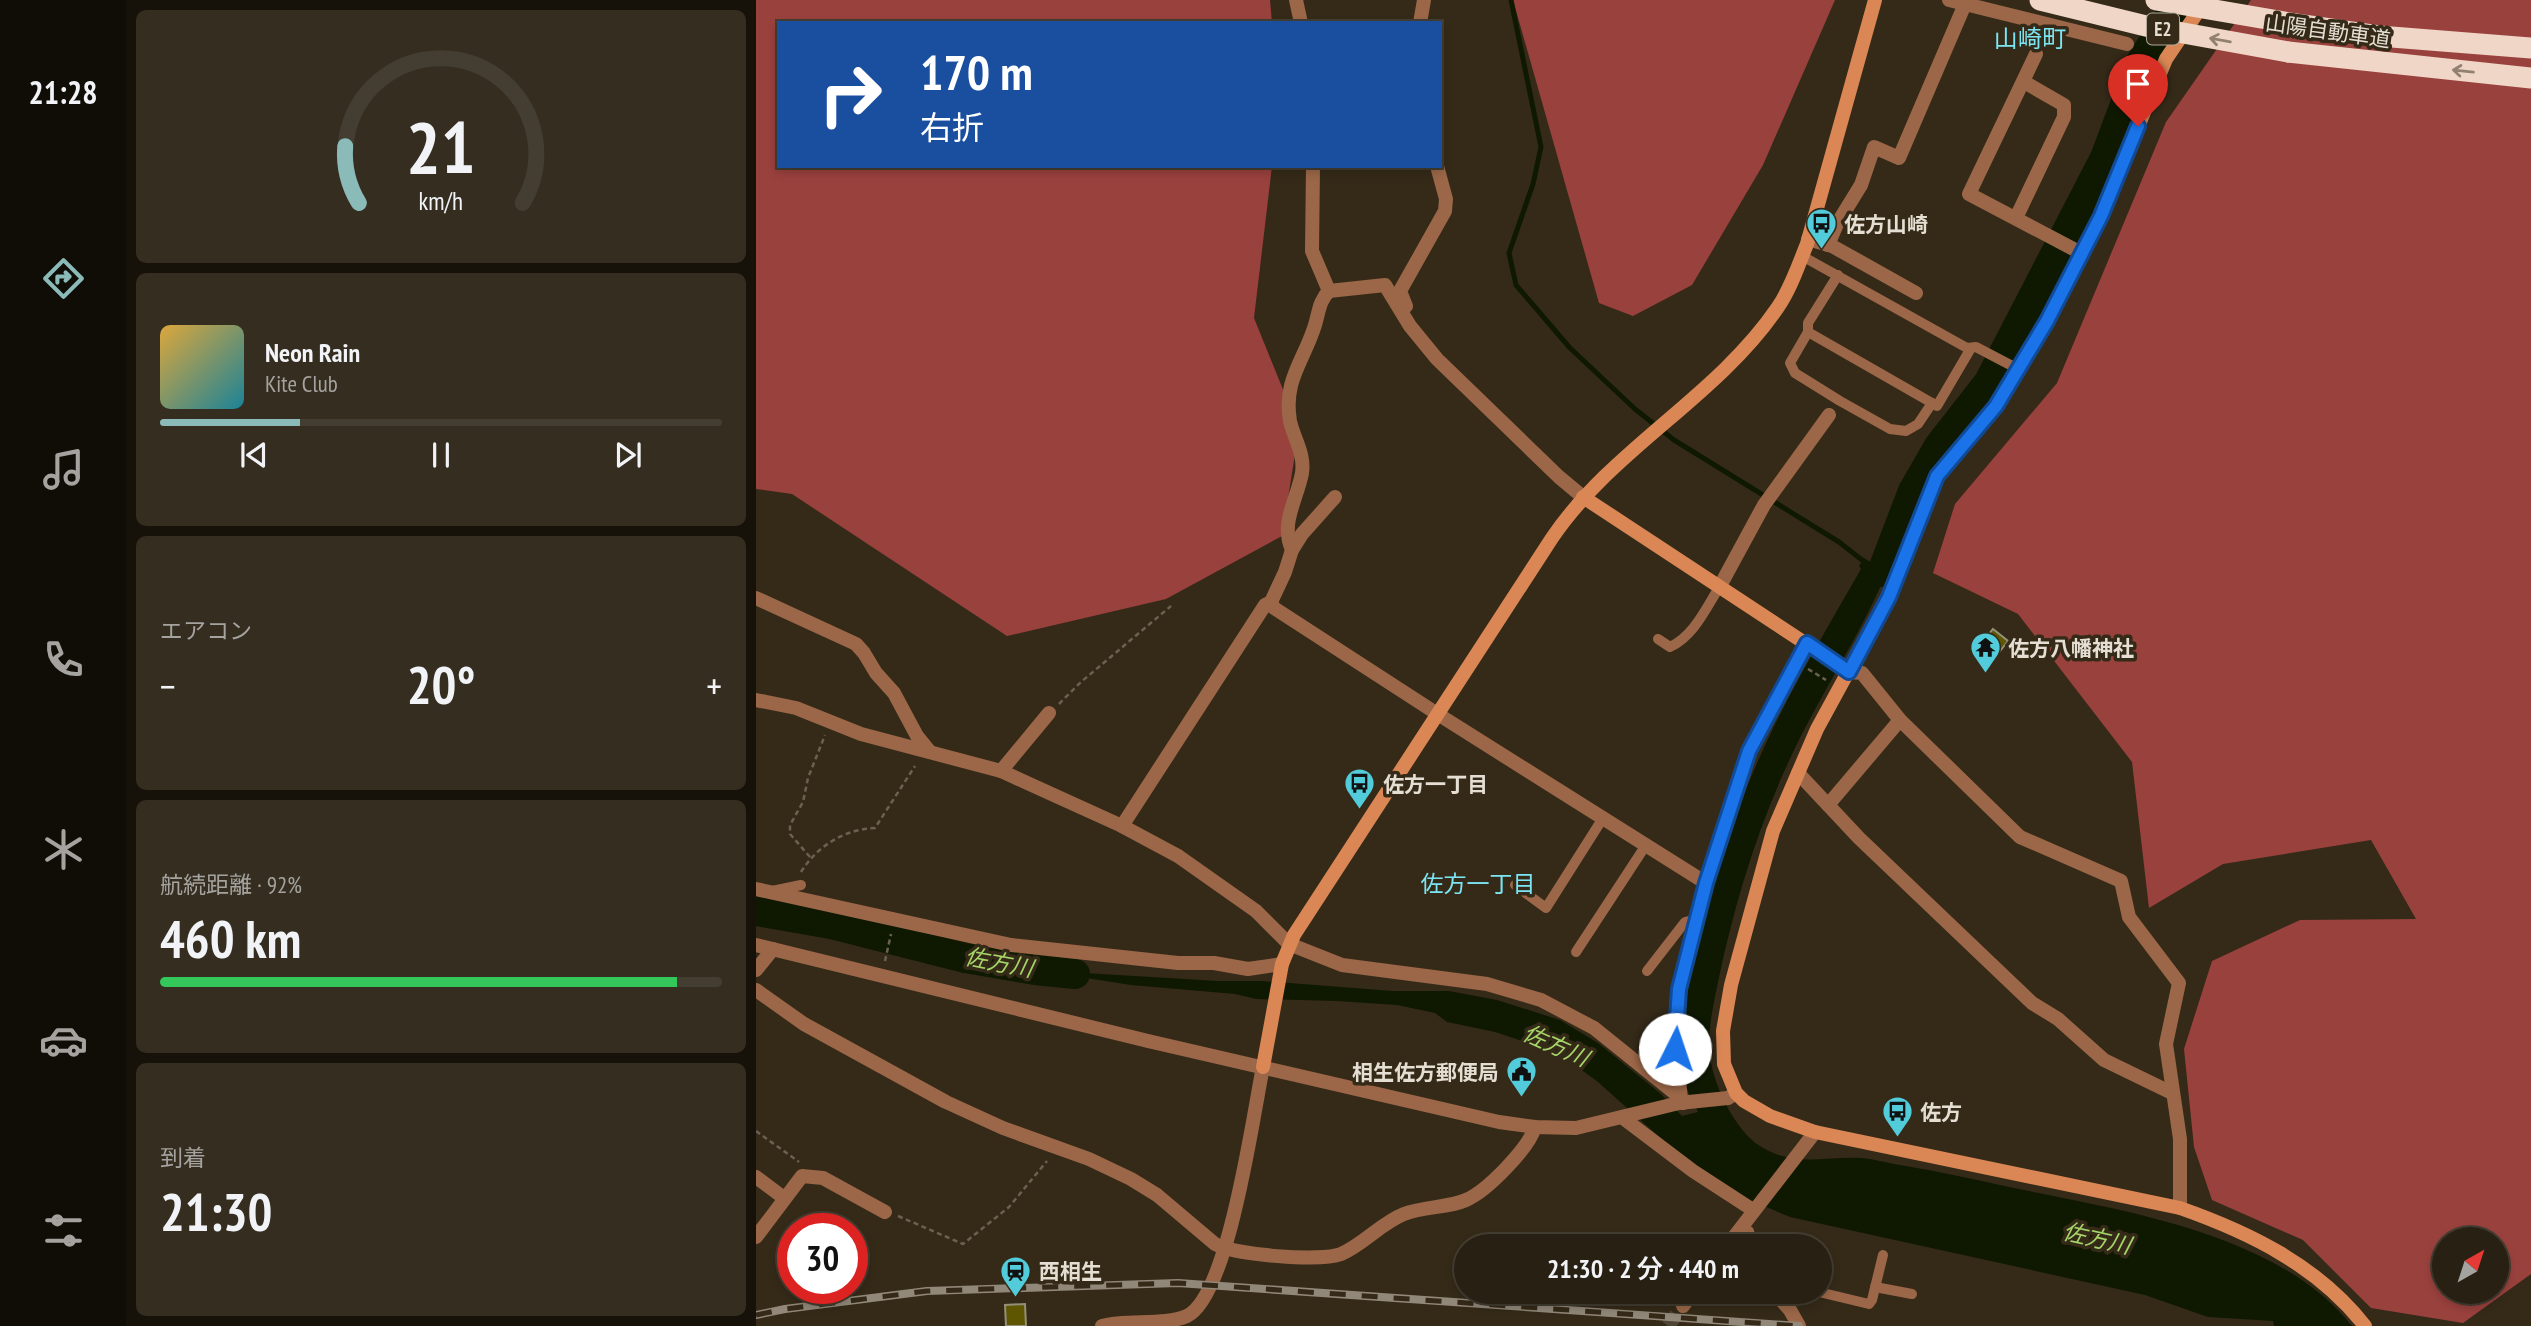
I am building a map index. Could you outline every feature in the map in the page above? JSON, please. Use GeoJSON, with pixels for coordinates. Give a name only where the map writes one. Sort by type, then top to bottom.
{"type":"FeatureCollection","features":[{"type":"Feature","properties":{"kind":"highway","name":"山陽自動車道"},"geometry":{"type":"LineString","coordinates":[[2040,0],[2150,27],[2288,52],[2531,78]]}},
{"type":"Feature","properties":{"kind":"highway","name":"山陽自動車道"},"geometry":{"type":"LineString","coordinates":[[2156,0],[2379,36],[2531,48]]}},
{"type":"Feature","properties":{"kind":"street"},"geometry":{"type":"LineString","coordinates":[[1296,0],[1301,21]]}},
{"type":"Feature","properties":{"kind":"street"},"geometry":{"type":"LineString","coordinates":[[1420,21],[1424,0]]}},
{"type":"Feature","properties":{"kind":"street"},"geometry":{"type":"LineString","coordinates":[[1102,1326],[1111,1323],[1173,1323],[1188,1315],[1202,1300],[1225,1250],[1281,967],[1289,944],[1436,713],[1552,538],[1583,497],[1736,357],[1763,327],[1786,292],[1808,239],[1875,0]]}},
{"type":"Feature","properties":{"kind":"street"},"geometry":{"type":"LineString","coordinates":[[1950,0],[2127,44]]}},
{"type":"Feature","properties":{"kind":"street"},"geometry":{"type":"LineString","coordinates":[[1732,1096],[1722,1048],[1731,985],[1773,831],[1817,729],[1889,597],[1937,476],[1996,406],[2015,367],[2047,321],[2077,251],[2101,216],[2166,59],[2206,0]]}},
{"type":"Feature","properties":{"kind":"street"},"geometry":{"type":"LineString","coordinates":[[1828,245],[1837,224],[1861,185],[1874,148],[1899,158],[1965,4]]}},
{"type":"Feature","properties":{"kind":"street"},"geometry":{"type":"LineString","coordinates":[[2036,54],[1969,194],[2077,251]]}},
{"type":"Feature","properties":{"kind":"street"},"geometry":{"type":"LineString","coordinates":[[2016,218],[2064,117],[2064,105],[2024,82]]}},
{"type":"Feature","properties":{"kind":"street"},"geometry":{"type":"LineString","coordinates":[[1313,168],[1312,251],[1329,291]]}},
{"type":"Feature","properties":{"kind":"street"},"geometry":{"type":"LineString","coordinates":[[1402,312],[1406,306],[1400,291],[1444,211],[1446,199],[1438,168]]}},
{"type":"Feature","properties":{"kind":"street"},"geometry":{"type":"LineString","coordinates":[[1808,239],[1828,245],[1916,293]]}},
{"type":"Feature","properties":{"kind":"street"},"geometry":{"type":"LineString","coordinates":[[1292,550],[1287,538],[1289,513],[1302,471],[1301,452],[1290,421],[1290,386],[1293,373],[1314,326],[1323,297],[1329,291],[1385,285],[1437,359],[1583,497],[1849,672],[1862,673],[1900,720],[2020,837],[2121,881],[2129,917],[2179,983],[2166,1045],[2180,1139],[2180,1208]]}},
{"type":"Feature","properties":{"kind":"street"},"geometry":{"type":"LineString","coordinates":[[1720,586],[1768,499],[1829,415]]}},
{"type":"Feature","properties":{"kind":"street"},"geometry":{"type":"LineString","coordinates":[[1122,826],[1265,606],[1271,601],[1292,550],[1302,534],[1335,497]]}},
{"type":"Feature","properties":{"kind":"street"},"geometry":{"type":"LineString","coordinates":[[756,598],[856,644],[894,693],[927,752]]}},
{"type":"Feature","properties":{"kind":"street"},"geometry":{"type":"LineString","coordinates":[[1271,601],[1274,607],[1292,620],[1706,883]]}},
{"type":"Feature","properties":{"kind":"street"},"geometry":{"type":"LineString","coordinates":[[1683,1101],[1675,1049],[1679,989],[1706,883],[1749,751],[1807,643]]}},
{"type":"Feature","properties":{"kind":"street"},"geometry":{"type":"LineString","coordinates":[[756,700],[796,708],[861,734],[1001,771],[1122,826],[1194,866],[1256,911],[1289,944],[1342,965],[1487,984],[1541,1000],[1594,1028],[1683,1101]]}},
{"type":"Feature","properties":{"kind":"street"},"geometry":{"type":"LineString","coordinates":[[1001,771],[1049,713]]}},
{"type":"Feature","properties":{"kind":"street"},"geometry":{"type":"LineString","coordinates":[[1828,805],[1900,720]]}},
{"type":"Feature","properties":{"kind":"street"},"geometry":{"type":"LineString","coordinates":[[1798,773],[1859,838],[2032,1003],[2058,1019],[2104,1060],[2172,1093]]}},
{"type":"Feature","properties":{"kind":"street"},"geometry":{"type":"LineString","coordinates":[[762,890],[1012,945],[1178,963],[1214,963],[1248,969],[1281,967]]}},
{"type":"Feature","properties":{"kind":"street"},"geometry":{"type":"LineString","coordinates":[[756,945],[1148,1041],[1499,1122],[1535,1127],[1576,1128],[1683,1101],[1732,1096],[1811,1136],[2180,1208],[2232,1227],[2301,1266],[2342,1298],[2365,1326]]}},
{"type":"Feature","properties":{"kind":"street"},"geometry":{"type":"LineString","coordinates":[[756,970],[773,949]]}},
{"type":"Feature","properties":{"kind":"street"},"geometry":{"type":"LineString","coordinates":[[756,990],[804,1024],[946,1102],[1003,1128],[1089,1159],[1157,1195],[1225,1250],[1315,1257],[1338,1255],[1356,1247],[1401,1215],[1422,1208],[1465,1201],[1500,1174],[1532,1136],[1535,1127]]}},
{"type":"Feature","properties":{"kind":"street"},"geometry":{"type":"LineString","coordinates":[[1625,1117],[1752,1216]]}},
{"type":"Feature","properties":{"kind":"street"},"geometry":{"type":"LineString","coordinates":[[1737,1234],[1811,1136]]}},
{"type":"Feature","properties":{"kind":"street"},"geometry":{"type":"LineString","coordinates":[[756,1237],[802,1176],[823,1178],[885,1212]]}},
{"type":"Feature","properties":{"kind":"street"},"geometry":{"type":"LineString","coordinates":[[756,1177],[784,1198]]}},
{"type":"Feature","properties":{"kind":"street"},"geometry":{"type":"LineString","coordinates":[[1744,1234],[1752,1216]]}},
{"type":"Feature","properties":{"kind":"street"},"geometry":{"type":"LineString","coordinates":[[1785,1304],[1799,1326]]}},
{"type":"Feature","properties":{"kind":"lane"},"geometry":{"type":"LineString","coordinates":[[1802,256],[1967,348],[1976,348],[2015,367]]}},
{"type":"Feature","properties":{"kind":"lane"},"geometry":{"type":"LineString","coordinates":[[1838,275],[1808,323],[1808,332],[1790,363],[1795,373],[1890,429],[1906,431],[1918,424],[1932,403]]}},
{"type":"Feature","properties":{"kind":"lane"},"geometry":{"type":"LineString","coordinates":[[1808,332],[1937,406],[1971,348]]}},
{"type":"Feature","properties":{"kind":"lane"},"geometry":{"type":"LineString","coordinates":[[1829,415],[1840,401]]}},
{"type":"Feature","properties":{"kind":"lane"},"geometry":{"type":"LineString","coordinates":[[1658,639],[1670,647],[1681,642],[1720,586]]}},
{"type":"Feature","properties":{"kind":"lane"},"geometry":{"type":"LineString","coordinates":[[1515,886],[1546,908],[1602,818]]}},
{"type":"Feature","properties":{"kind":"lane"},"geometry":{"type":"LineString","coordinates":[[1576,952],[1646,845]]}},
{"type":"Feature","properties":{"kind":"lane"},"geometry":{"type":"LineString","coordinates":[[762,890],[797,886]]}},
{"type":"Feature","properties":{"kind":"lane"},"geometry":{"type":"LineString","coordinates":[[1647,971],[1685,922],[1697,919]]}},
{"type":"Feature","properties":{"kind":"lane"},"geometry":{"type":"LineString","coordinates":[[1752,1216],[1753,1234]]}},
{"type":"Feature","properties":{"kind":"lane"},"geometry":{"type":"LineString","coordinates":[[1832,1295],[1869,1304],[1883,1255]]}},
{"type":"Feature","properties":{"kind":"lane"},"geometry":{"type":"LineString","coordinates":[[1875,1287],[1912,1294]]}},
{"type":"Feature","properties":{"kind":"path"},"geometry":{"type":"LineString","coordinates":[[1049,713],[1081,682],[1171,606]]}},
{"type":"Feature","properties":{"kind":"path"},"geometry":{"type":"LineString","coordinates":[[1797,661],[1840,689]]}},
{"type":"Feature","properties":{"kind":"path"},"geometry":{"type":"LineString","coordinates":[[810,857],[790,834],[790,825],[803,802],[808,778],[830,722]]}},
{"type":"Feature","properties":{"kind":"path"},"geometry":{"type":"LineString","coordinates":[[797,886],[810,857],[856,828],[875,828],[927,752]]}},
{"type":"Feature","properties":{"kind":"path"},"geometry":{"type":"LineString","coordinates":[[881,975],[895,918]]}},
{"type":"Feature","properties":{"kind":"path"},"geometry":{"type":"LineString","coordinates":[[756,1131],[810,1170],[811,1176]]}},
{"type":"Feature","properties":{"kind":"path"},"geometry":{"type":"LineString","coordinates":[[885,1212],[963,1244],[1009,1207],[1055,1148]]}},
{"type":"Feature","properties":{"kind":"shaded area"},"geometry":{"type":"Polygon","coordinates":[[[756,0],[1270,0],[1272,21],[777,21],[777,168],[1272,168],[1254,318],[1299,429],[1282,536],[1166,599],[1007,636],[792,494],[756,489],[756,0]]]}},
{"type":"Feature","properties":{"kind":"shaded area"},"geometry":{"type":"Polygon","coordinates":[[[1513,0],[1835,0],[1763,165],[1692,285],[1633,316],[1599,303],[1513,0]]]}},
{"type":"Feature","properties":{"kind":"shaded area"},"geometry":{"type":"Polygon","coordinates":[[[2251,0],[2531,0],[2531,1274],[2510,1289],[2510,1227],[2432,1227],[2432,1304],[2489,1304],[2463,1323],[2371,1308],[2303,1240],[2212,1200],[2194,1147],[2184,1049],[2212,961],[2300,920],[2416,919],[2371,840],[2223,864],[2149,908],[2132,762],[2018,614],[1933,573],[1955,504],[2057,383],[2166,122],[2251,0]]]}},
{"type":"Feature","properties":{"kind":"water"},"geometry":{"type":"Polygon","coordinates":[[[1891,535],[1900,536],[1879,590],[1809,720],[1770,804],[1731,925],[1714,1002],[1709,1051],[1715,1077],[1733,1117],[1750,1139],[1785,1157],[1810,1160],[1871,1159],[2099,1205],[2194,1230],[2240,1247],[2283,1268],[2321,1294],[2352,1326],[2274,1326],[2273,1321],[2208,1317],[2145,1295],[1790,1217],[1750,1200],[1707,1175],[1571,1062],[1540,1047],[1495,1032],[1447,1022],[1435,1013],[1397,1005],[1256,999],[1235,994],[1131,985],[1035,970],[1218,981],[1262,981],[1393,991],[1449,991],[1497,1000],[1560,1020],[1598,1043],[1661,1094],[1682,1116],[1698,1112],[1688,1091],[1683,1070],[1684,1015],[1699,942],[1732,828],[1769,736],[1861,569],[1859,566],[1864,558],[1872,563],[1880,562],[1891,535]]]}},
{"type":"Feature","properties":{"kind":"building"},"geometry":{"type":"Polygon","coordinates":[[[1993,629],[2008,641],[1996,656],[1981,644],[1993,629]]]}},
{"type":"Feature","properties":{"kind":"building"},"geometry":{"type":"Polygon","coordinates":[[[1025,1304],[1026,1326],[1006,1326],[1005,1305],[1025,1304]]]}},
{"type":"Feature","properties":{"kind":"waterway"},"geometry":{"type":"LineString","coordinates":[[1511,0],[1541,147],[1533,184],[1509,253],[1516,285],[1570,348],[1635,409],[1674,440],[1839,542],[1867,564]]}},
{"type":"Feature","properties":{"kind":"waterway"},"geometry":{"type":"LineString","coordinates":[[1882,572],[1913,491],[1939,446],[1989,382],[2105,158],[2141,62],[2180,0]]}},
{"type":"Feature","properties":{"kind":"waterway","name":"佐方川"},"geometry":{"type":"LineString","coordinates":[[756,911],[831,924],[965,958],[1075,974]]}},
{"type":"Feature","properties":{"kind":"tunnel"},"geometry":{"type":"LineString","coordinates":[[1668,1326],[1683,1306]]}},
{"type":"Feature","properties":{"kind":"railway"},"geometry":{"type":"LineString","coordinates":[[756,1315],[927,1291],[1178,1283],[1799,1326]]}},
{"type":"Feature","properties":{"kind":"place","name":"佐方山崎"},"geometry":{"type":"Point","coordinates":[1821,251]}},
{"type":"Feature","properties":{"kind":"place","name":"佐方八幡神社"},"geometry":{"type":"Point","coordinates":[1985,675]}},
{"type":"Feature","properties":{"kind":"place","name":"佐方一丁目"},"geometry":{"type":"Point","coordinates":[1360,811]}},
{"type":"Feature","properties":{"kind":"place","name":"相生佐方郵便局"},"geometry":{"type":"Point","coordinates":[1522,1099]}},
{"type":"Feature","properties":{"kind":"place","name":"佐方"},"geometry":{"type":"Point","coordinates":[1897,1139]}},
{"type":"Feature","properties":{"kind":"place","name":"西相生"},"geometry":{"type":"Point","coordinates":[1016,1298]}},
{"type":"Feature","properties":{"kind":"district","name":"山崎町"},"geometry":{"type":"Point","coordinates":[2030,38]}},
{"type":"Feature","properties":{"kind":"district","name":"佐方一丁目"},"geometry":{"type":"Point","coordinates":[1478,883]}},
{"type":"Feature","properties":{"kind":"route"},"geometry":{"type":"LineString","coordinates":[[1675,1049],[1679,989],[1706,883],[1749,751],[1807,643],[1849,672],[1889,597],[1937,476],[1996,406],[2047,321],[2101,216],[2138,126]]}}]}
